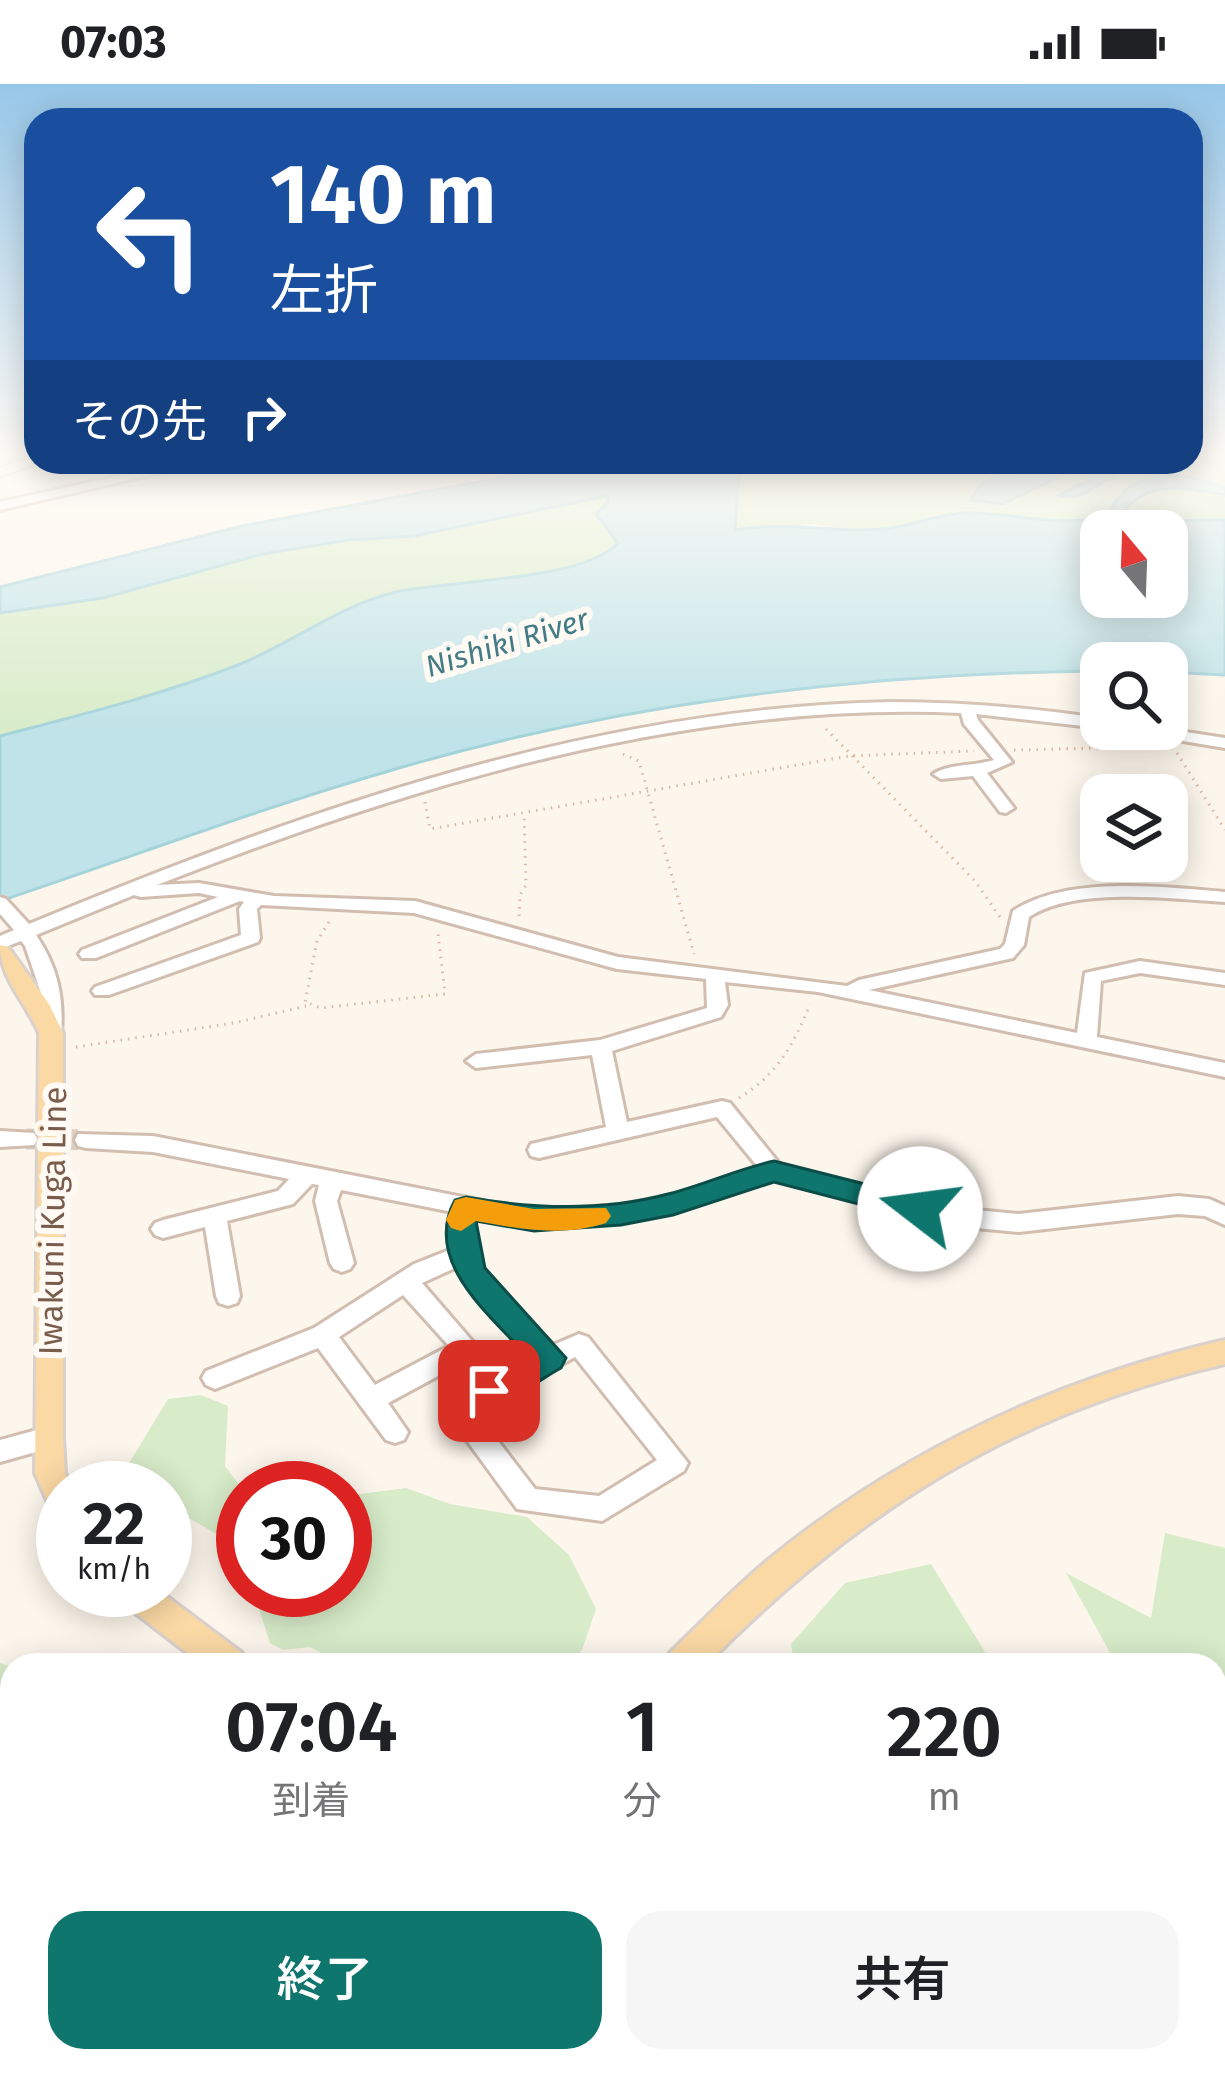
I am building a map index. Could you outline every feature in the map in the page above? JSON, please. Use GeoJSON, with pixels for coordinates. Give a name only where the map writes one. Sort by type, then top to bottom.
{"type":"FeatureCollection","features":[{"type":"Feature","properties":{"kind":"main road","name":"Iwakuni Kuga Line"},"geometry":{"type":"LineString","coordinates":[[0,947],[38,1004],[51,1033],[49,1461]]}},
{"type":"Feature","properties":{"kind":"main road"},"geometry":{"type":"LineString","coordinates":[[695,1653],[788,1564],[871,1503],[955,1452],[1042,1410],[1117,1382],[1225,1352]]}},
{"type":"Feature","properties":{"kind":"main road"},"geometry":{"type":"LineString","coordinates":[[167,1617],[214,1653]]}},
{"type":"Feature","properties":{"kind":"street"},"geometry":{"type":"LineString","coordinates":[[0,947],[22,925],[296,828],[572,751],[801,710],[865,706],[1080,721]]}},
{"type":"Feature","properties":{"kind":"street"},"geometry":{"type":"LineString","coordinates":[[941,774],[977,771],[1004,762],[970,721],[968,710]]}},
{"type":"Feature","properties":{"kind":"street"},"geometry":{"type":"LineString","coordinates":[[1188,737],[1225,743]]}},
{"type":"Feature","properties":{"kind":"street"},"geometry":{"type":"LineString","coordinates":[[977,771],[1006,808]]}},
{"type":"Feature","properties":{"kind":"street"},"geometry":{"type":"LineString","coordinates":[[124,890],[199,888],[246,898],[440,912],[617,963],[818,986],[1225,1070]]}},
{"type":"Feature","properties":{"kind":"street"},"geometry":{"type":"LineString","coordinates":[[852,993],[859,986],[1006,954],[1020,914],[1042,902],[1153,895],[1225,897]]}},
{"type":"Feature","properties":{"kind":"street"},"geometry":{"type":"LineString","coordinates":[[89,954],[246,898]]}},
{"type":"Feature","properties":{"kind":"street"},"geometry":{"type":"LineString","coordinates":[[102,991],[251,938],[246,898]]}},
{"type":"Feature","properties":{"kind":"street"},"geometry":{"type":"LineString","coordinates":[[0,903],[22,925],[53,989],[51,1033]]}},
{"type":"Feature","properties":{"kind":"street"},"geometry":{"type":"LineString","coordinates":[[1086,1041],[1092,977],[1140,967],[1225,979]]}},
{"type":"Feature","properties":{"kind":"street"},"geometry":{"type":"LineString","coordinates":[[476,1061],[601,1047],[714,1012],[718,1005],[706,974]]}},
{"type":"Feature","properties":{"kind":"street"},"geometry":{"type":"LineString","coordinates":[[601,1047],[618,1131]]}},
{"type":"Feature","properties":{"kind":"street"},"geometry":{"type":"LineString","coordinates":[[539,1150],[722,1108],[774,1172]]}},
{"type":"Feature","properties":{"kind":"street"},"geometry":{"type":"LineString","coordinates":[[0,1139],[26,1138]]}},
{"type":"Feature","properties":{"kind":"street"},"geometry":{"type":"LineString","coordinates":[[86,1140],[153,1144],[534,1220],[621,1214],[673,1204],[774,1172],[977,1219],[1019,1222],[1178,1205],[1209,1208],[1225,1216]]}},
{"type":"Feature","properties":{"kind":"street"},"geometry":{"type":"LineString","coordinates":[[163,1229],[285,1198],[307,1175]]}},
{"type":"Feature","properties":{"kind":"street"},"geometry":{"type":"LineString","coordinates":[[332,1181],[326,1202],[341,1263]]}},
{"type":"Feature","properties":{"kind":"street"},"geometry":{"type":"LineString","coordinates":[[466,1208],[460,1224],[471,1273],[550,1358]]}},
{"type":"Feature","properties":{"kind":"street"},"geometry":{"type":"LineString","coordinates":[[215,1216],[228,1296]]}},
{"type":"Feature","properties":{"kind":"street"},"geometry":{"type":"LineString","coordinates":[[215,1378],[323,1336],[350,1314],[408,1284],[434,1264],[465,1254]]}},
{"type":"Feature","properties":{"kind":"street"},"geometry":{"type":"LineString","coordinates":[[369,1400],[466,1349],[408,1284]]}},
{"type":"Feature","properties":{"kind":"street"},"geometry":{"type":"LineString","coordinates":[[323,1336],[395,1432]]}},
{"type":"Feature","properties":{"kind":"street"},"geometry":{"type":"LineString","coordinates":[[579,1344],[675,1463],[602,1509],[527,1500],[458,1408],[550,1358],[579,1344]]}},
{"type":"Feature","properties":{"kind":"street"},"geometry":{"type":"LineString","coordinates":[[0,1451],[47,1438]]}},
{"type":"Feature","properties":{"kind":"path"},"geometry":{"type":"LineString","coordinates":[[818,719],[975,881],[993,911],[1016,935]]}},
{"type":"Feature","properties":{"kind":"path"},"geometry":{"type":"LineString","coordinates":[[412,799],[425,802],[430,829],[849,756],[1080,748]]}},
{"type":"Feature","properties":{"kind":"path"},"geometry":{"type":"LineString","coordinates":[[1175,750],[1225,830]]}},
{"type":"Feature","properties":{"kind":"path"},"geometry":{"type":"LineString","coordinates":[[572,751],[586,757],[629,754],[639,761],[706,974]]}},
{"type":"Feature","properties":{"kind":"path"},"geometry":{"type":"LineString","coordinates":[[515,935],[520,895],[526,885],[524,813]]}},
{"type":"Feature","properties":{"kind":"path"},"geometry":{"type":"LineString","coordinates":[[308,1006],[317,941],[339,905]]}},
{"type":"Feature","properties":{"kind":"path"},"geometry":{"type":"LineString","coordinates":[[76,1047],[234,1023],[308,1006],[445,994],[440,912]]}},
{"type":"Feature","properties":{"kind":"path"},"geometry":{"type":"LineString","coordinates":[[722,1108],[772,1076],[790,1057],[818,986]]}},
{"type":"Feature","properties":{"kind":"green space"},"geometry":{"type":"Polygon","coordinates":[[[307,547],[613,547],[601,556],[546,572],[375,598],[209,676],[0,736],[0,613],[103,598],[263,554],[307,547]]]}},
{"type":"Feature","properties":{"kind":"green space"},"geometry":{"type":"Polygon","coordinates":[[[201,1395],[228,1406],[225,1461],[216,1461],[216,1534],[192,1520],[192,1461],[130,1461],[168,1399],[201,1395]]]}},
{"type":"Feature","properties":{"kind":"green space"},"geometry":{"type":"Polygon","coordinates":[[[406,1488],[450,1504],[527,1517],[569,1555],[596,1609],[579,1653],[321,1653],[310,1647],[283,1650],[270,1643],[262,1617],[372,1617],[372,1492],[406,1488]]]}},
{"type":"Feature","properties":{"kind":"green space"},"geometry":{"type":"Polygon","coordinates":[[[1165,1533],[1225,1548],[1225,1653],[1110,1653],[1066,1573],[1151,1618],[1165,1533]]]}},
{"type":"Feature","properties":{"kind":"green space"},"geometry":{"type":"Polygon","coordinates":[[[931,1564],[986,1653],[793,1653],[791,1644],[845,1583],[931,1564]]]}},
{"type":"Feature","properties":{"kind":"water"},"geometry":{"type":"Polygon","coordinates":[[[159,547],[307,547],[263,554],[103,598],[0,613],[0,587],[159,547]]]}},
{"type":"Feature","properties":{"kind":"water","name":"Nishiki River"},"geometry":{"type":"Polygon","coordinates":[[[613,547],[1080,547],[1080,618],[1188,618],[1188,547],[1225,547],[1225,675],[1188,673],[1188,642],[1080,642],[1080,671],[832,686],[652,710],[476,747],[389,771],[0,901],[0,736],[209,676],[375,598],[576,565],[613,547]]]}},
{"type":"Feature","properties":{"kind":"tunnel"},"geometry":{"type":"LineString","coordinates":[[26,1139],[86,1140]]}},
{"type":"Feature","properties":{"kind":"slow traffic"},"geometry":{"type":"LineString","coordinates":[[461,1220],[466,1208],[534,1220],[596,1216]]}},
{"type":"Feature","properties":{"kind":"route"},"geometry":{"type":"LineString","coordinates":[[489,1391],[550,1358],[471,1273],[460,1224],[466,1208],[534,1220],[621,1214],[673,1204],[774,1172],[920,1209]]}}]}
